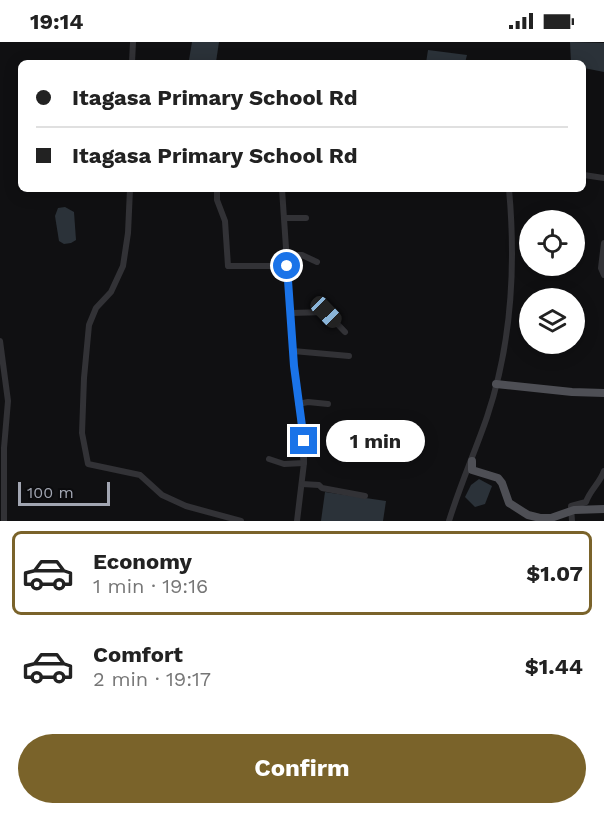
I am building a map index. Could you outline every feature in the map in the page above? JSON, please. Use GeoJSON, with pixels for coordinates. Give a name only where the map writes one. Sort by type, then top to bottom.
{"type":"FeatureCollection","features":[{"type":"Feature","properties":{"kind":"main road"},"geometry":{"type":"LineString","coordinates":[[496,384],[604,393]]}},
{"type":"Feature","properties":{"kind":"main road"},"geometry":{"type":"LineString","coordinates":[[471,461],[472,470],[498,478],[509,503],[528,515],[551,518],[570,511],[604,509]]}},
{"type":"Feature","properties":{"kind":"street"},"geometry":{"type":"LineString","coordinates":[[132,60],[133,42]]}},
{"type":"Feature","properties":{"kind":"street"},"geometry":{"type":"LineString","coordinates":[[586,175],[604,178]]}},
{"type":"Feature","properties":{"kind":"street"},"geometry":{"type":"LineString","coordinates":[[130,192],[128,233],[123,266],[111,292],[96,308],[89,326],[82,433],[88,464],[140,475],[162,495],[197,510],[241,521]]}},
{"type":"Feature","properties":{"kind":"street"},"geometry":{"type":"LineString","coordinates":[[217,192],[217,200],[225,220],[228,266],[287,266]]}},
{"type":"Feature","properties":{"kind":"street"},"geometry":{"type":"LineString","coordinates":[[282,192],[293,351],[304,441],[304,463],[297,521]]}},
{"type":"Feature","properties":{"kind":"street"},"geometry":{"type":"LineString","coordinates":[[449,521],[459,486],[488,415],[504,354],[512,289],[509,192]]}},
{"type":"Feature","properties":{"kind":"street"},"geometry":{"type":"LineString","coordinates":[[284,218],[306,218]]}},
{"type":"Feature","properties":{"kind":"street"},"geometry":{"type":"LineString","coordinates":[[604,243],[601,268],[604,275]]}},
{"type":"Feature","properties":{"kind":"street"},"geometry":{"type":"LineString","coordinates":[[286,255],[302,255],[317,262]]}},
{"type":"Feature","properties":{"kind":"street"},"geometry":{"type":"LineString","coordinates":[[291,313],[326,312],[345,332]]}},
{"type":"Feature","properties":{"kind":"street"},"geometry":{"type":"LineString","coordinates":[[0,341],[8,401],[3,448],[4,521]]}},
{"type":"Feature","properties":{"kind":"street"},"geometry":{"type":"LineString","coordinates":[[293,351],[349,356]]}},
{"type":"Feature","properties":{"kind":"street"},"geometry":{"type":"LineString","coordinates":[[298,405],[308,402],[328,404]]}},
{"type":"Feature","properties":{"kind":"street"},"geometry":{"type":"LineString","coordinates":[[269,459],[284,464],[304,463]]}},
{"type":"Feature","properties":{"kind":"street"},"geometry":{"type":"LineString","coordinates":[[572,521],[571,506],[582,505],[586,502],[604,471]]}},
{"type":"Feature","properties":{"kind":"street"},"geometry":{"type":"LineString","coordinates":[[302,484],[319,485],[322,488],[365,496]]}},
{"type":"Feature","properties":{"kind":"shaded area"},"geometry":{"type":"Polygon","coordinates":[[[192,42],[219,42],[216,60],[189,60],[192,42]]]}},
{"type":"Feature","properties":{"kind":"shaded area"},"geometry":{"type":"Polygon","coordinates":[[[570,42],[604,43],[604,72],[586,68],[586,60],[571,60],[570,42]]]}},
{"type":"Feature","properties":{"kind":"shaded area"},"geometry":{"type":"Polygon","coordinates":[[[428,50],[467,55],[466,60],[426,60],[428,50]]]}},
{"type":"Feature","properties":{"kind":"shaded area"},"geometry":{"type":"Polygon","coordinates":[[[65,207],[74,212],[76,240],[64,244],[59,241],[55,216],[58,208],[65,207]]]}},
{"type":"Feature","properties":{"kind":"shaded area"},"geometry":{"type":"Polygon","coordinates":[[[479,479],[492,486],[485,504],[475,507],[465,497],[471,485],[479,479]]]}},
{"type":"Feature","properties":{"kind":"shaded area"},"geometry":{"type":"Polygon","coordinates":[[[325,492],[386,501],[383,521],[321,521],[325,492]]]}},
{"type":"Feature","properties":{"kind":"waterway"},"geometry":{"type":"LineString","coordinates":[[298,417],[301,460]]}},
{"type":"Feature","properties":{"kind":"route"},"geometry":{"type":"LineString","coordinates":[[287,266],[294,366],[304,441]]}}]}
